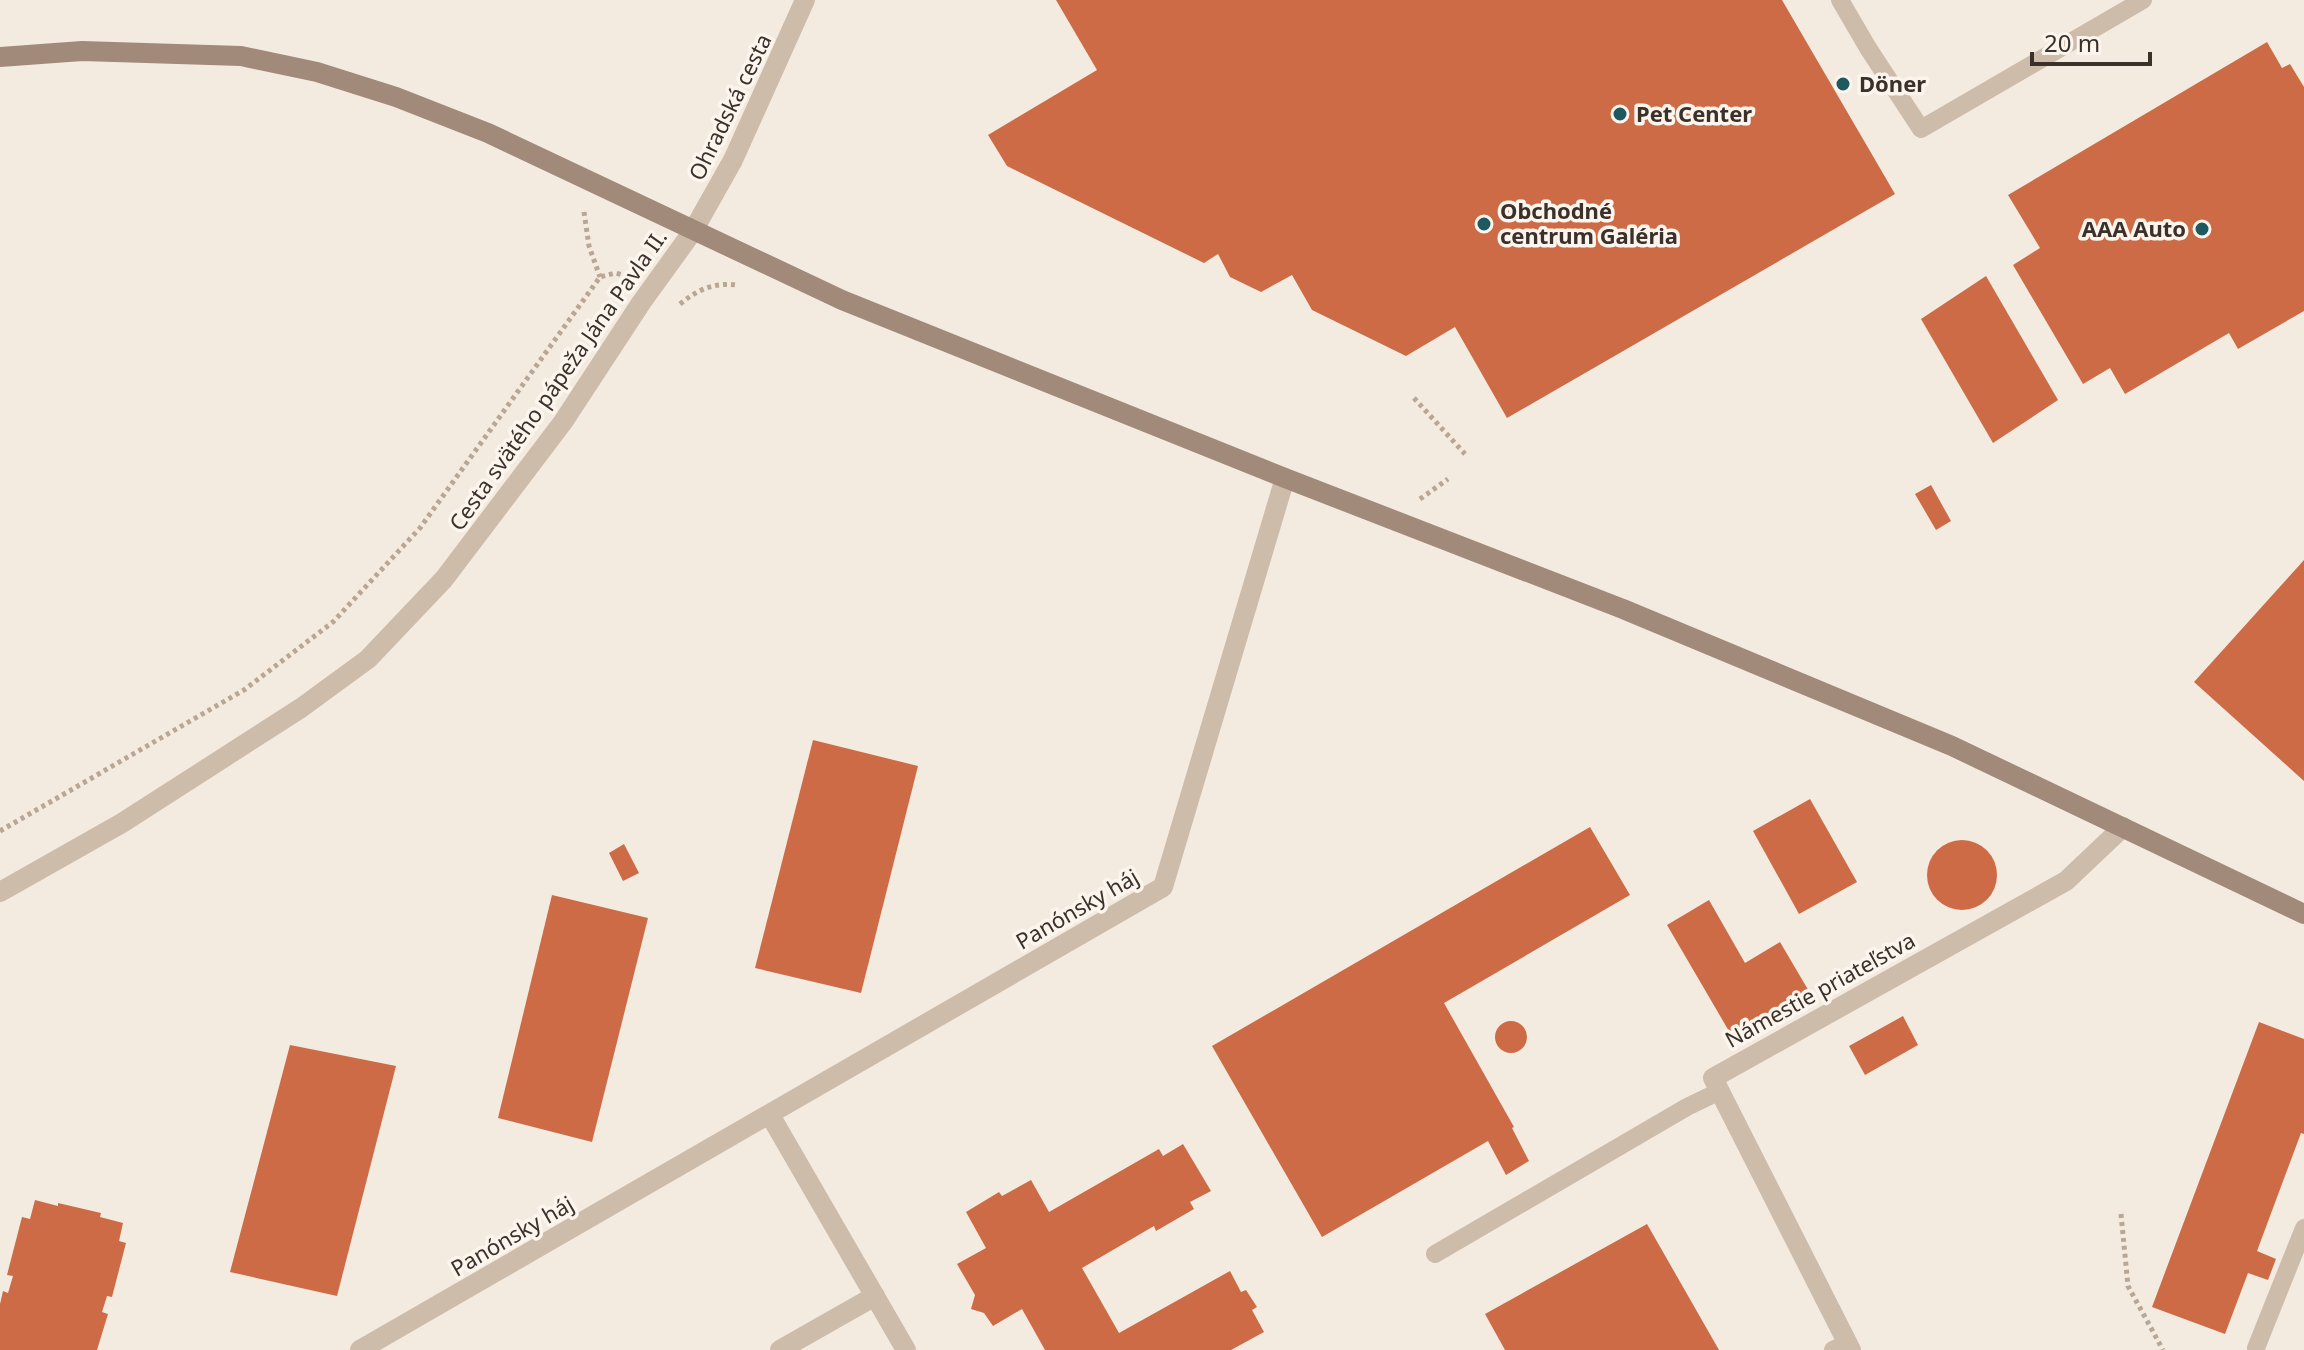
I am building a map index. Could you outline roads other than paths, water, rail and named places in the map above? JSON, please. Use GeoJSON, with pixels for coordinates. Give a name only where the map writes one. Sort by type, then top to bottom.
{"type":"FeatureCollection","features":[{"type":"Feature","properties":{"kind":"street","name":"Ohradská cesta"},"geometry":{"type":"LineString","coordinates":[[693,231],[733,160],[805,0]]}},
{"type":"Feature","properties":{"kind":"street"},"geometry":{"type":"LineString","coordinates":[[0,57],[82,51],[241,56],[317,72],[396,97],[488,133],[842,300],[1285,478],[1623,609],[1910,728],[2304,914]]}},
{"type":"Feature","properties":{"kind":"street","name":"Cesta svätého pápeža Jána Pavla II."},"geometry":{"type":"LineString","coordinates":[[0,892],[122,823],[301,708],[368,659],[444,579],[495,514],[563,422],[641,303],[693,231]]}},
{"type":"Feature","properties":{"kind":"street","name":"Panónsky háj"},"geometry":{"type":"LineString","coordinates":[[360,1350],[1163,887],[1285,478]]}},
{"type":"Feature","properties":{"kind":"street","name":"Námestie priateľstva"},"geometry":{"type":"LineString","coordinates":[[1720,1091],[1713,1078],[2066,881],[2123,827]]}},
{"type":"Feature","properties":{"kind":"street"},"geometry":{"type":"LineString","coordinates":[[1720,1091],[1844,1348]]}},
{"type":"Feature","properties":{"kind":"street"},"geometry":{"type":"LineString","coordinates":[[770,1115],[906,1350]]}},
{"type":"Feature","properties":{"kind":"street"},"geometry":{"type":"LineString","coordinates":[[780,1350],[875,1296]]}},
{"type":"Feature","properties":{"kind":"lane"},"geometry":{"type":"LineString","coordinates":[[1840,0],[1921,129],[2143,0]]}},
{"type":"Feature","properties":{"kind":"lane"},"geometry":{"type":"LineString","coordinates":[[1435,1254],[1674,1114],[1720,1091]]}},
{"type":"Feature","properties":{"kind":"lane"},"geometry":{"type":"LineString","coordinates":[[2256,1348],[2304,1228]]}},
{"type":"Feature","properties":{"kind":"place","name":"Döner"},"geometry":{"type":"Point","coordinates":[1843,84]}},
{"type":"Feature","properties":{"kind":"place","name":"Pet Center"},"geometry":{"type":"Point","coordinates":[1620,114]}},
{"type":"Feature","properties":{"kind":"place","name":"Obchodné centrum Galéria"},"geometry":{"type":"Point","coordinates":[1484,224]}},
{"type":"Feature","properties":{"kind":"place","name":"AAA Auto"},"geometry":{"type":"Point","coordinates":[2202,229]}}]}
